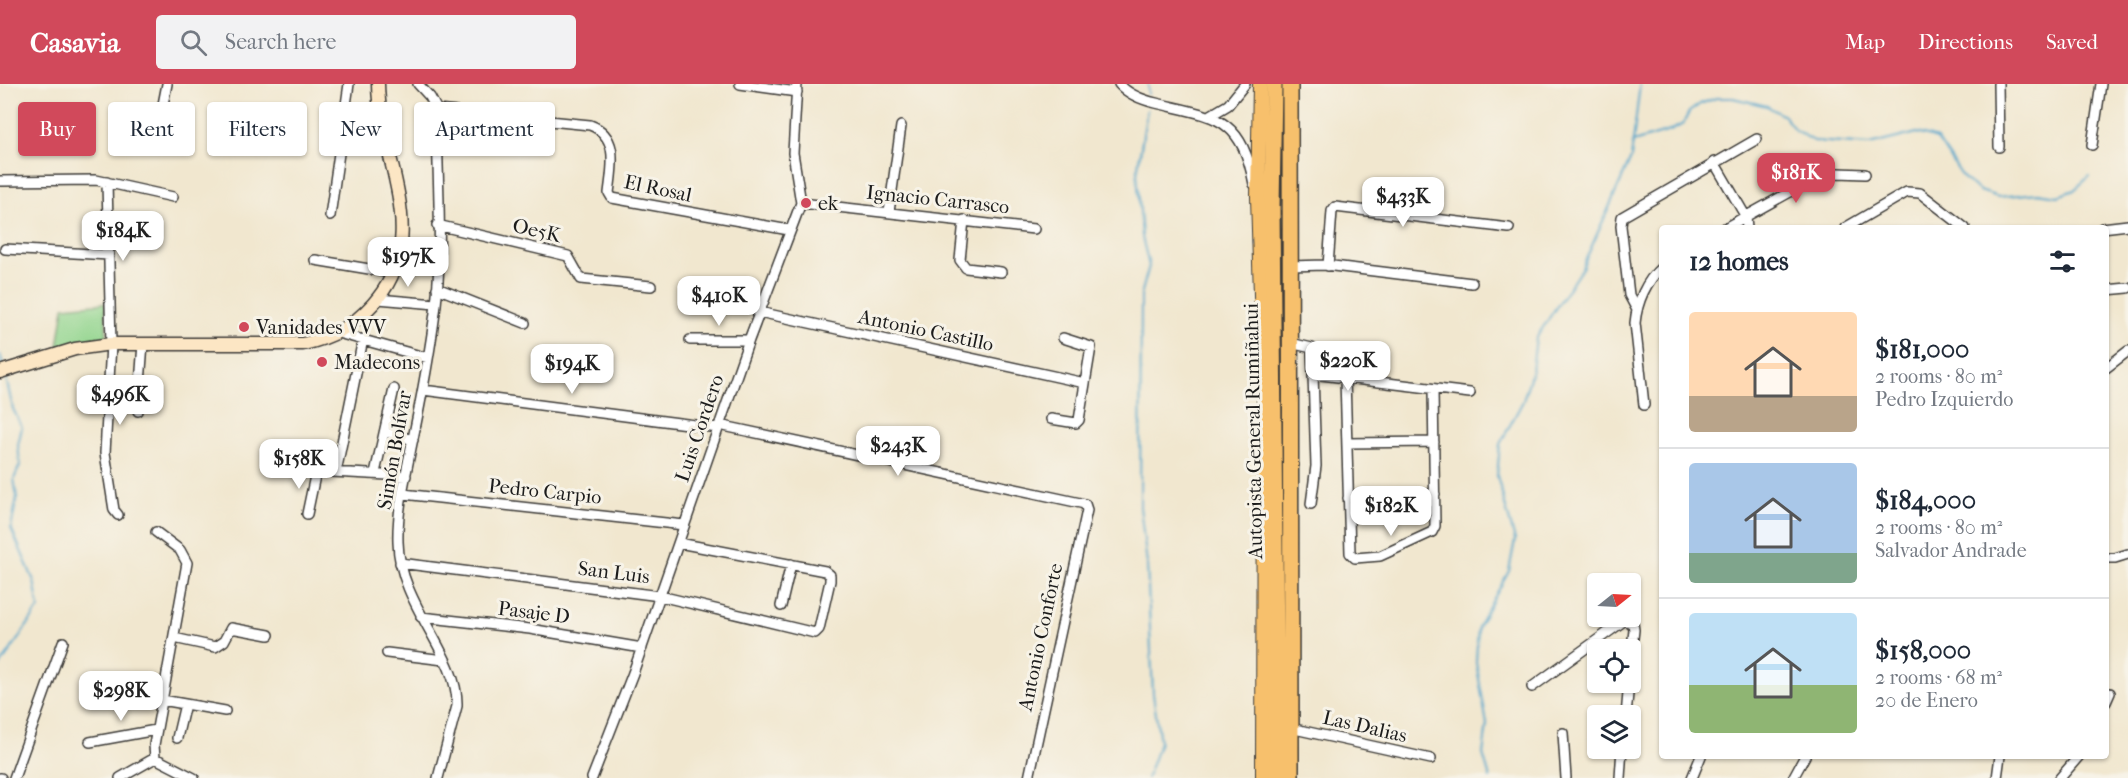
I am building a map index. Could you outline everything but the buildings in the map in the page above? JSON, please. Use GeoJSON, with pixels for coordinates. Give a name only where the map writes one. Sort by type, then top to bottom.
{"type":"FeatureCollection","features":[{"type":"Feature","properties":{"kind":"highway","name":"Autopista General Rumiñahui"},"geometry":{"type":"LineString","coordinates":[[1274,84],[1272,218],[1277,778]]}},
{"type":"Feature","properties":{"kind":"highway","name":"Autopista General Rumiñahui"},"geometry":{"type":"LineString","coordinates":[[1290,84],[1291,778]]}},
{"type":"Feature","properties":{"kind":"main road"},"geometry":{"type":"LineString","coordinates":[[4,371],[75,349],[111,344],[294,345],[318,341],[338,333],[354,322],[378,299],[393,273],[401,249],[402,215],[378,84]]}},
{"type":"Feature","properties":{"kind":"main road"},"geometry":{"type":"LineString","coordinates":[[1260,84],[1258,197],[1264,393],[1263,778]]}},
{"type":"Feature","properties":{"kind":"street"},"geometry":{"type":"LineString","coordinates":[[163,102],[166,84]]}},
{"type":"Feature","properties":{"kind":"street"},"geometry":{"type":"LineString","coordinates":[[330,216],[349,84]]}},
{"type":"Feature","properties":{"kind":"street"},"geometry":{"type":"LineString","coordinates":[[418,84],[432,102]]}},
{"type":"Feature","properties":{"kind":"street"},"geometry":{"type":"LineString","coordinates":[[740,84],[797,88],[793,153],[801,203]]}},
{"type":"Feature","properties":{"kind":"street"},"geometry":{"type":"LineString","coordinates":[[1119,84],[1131,93],[1149,101],[1211,115],[1229,127],[1241,141],[1258,197]]}},
{"type":"Feature","properties":{"kind":"street"},"geometry":{"type":"LineString","coordinates":[[1211,115],[1228,105],[1245,84]]}},
{"type":"Feature","properties":{"kind":"street"},"geometry":{"type":"LineString","coordinates":[[1998,84],[1998,147]]}},
{"type":"Feature","properties":{"kind":"street"},"geometry":{"type":"LineString","coordinates":[[2092,145],[2101,84]]}},
{"type":"Feature","properties":{"kind":"street","name":"El Rosal"},"geometry":{"type":"LineString","coordinates":[[555,121],[590,124],[600,128],[611,145],[609,193],[612,198],[789,230]]}},
{"type":"Feature","properties":{"kind":"street"},"geometry":{"type":"LineString","coordinates":[[889,212],[901,126]]}},
{"type":"Feature","properties":{"kind":"street"},"geometry":{"type":"LineString","coordinates":[[1637,310],[1629,295],[1621,226],[1622,217],[1757,139]]}},
{"type":"Feature","properties":{"kind":"street","name":"Simón Bolívar"},"geometry":{"type":"LineString","coordinates":[[436,156],[436,304],[423,390],[403,494],[398,542],[404,579],[458,694],[457,706],[438,778]]}},
{"type":"Feature","properties":{"kind":"street"},"geometry":{"type":"LineString","coordinates":[[1714,162],[1746,217],[1747,225]]}},
{"type":"Feature","properties":{"kind":"street"},"geometry":{"type":"LineString","coordinates":[[1731,225],[1817,177],[1838,173],[1866,174]]}},
{"type":"Feature","properties":{"kind":"street"},"geometry":{"type":"LineString","coordinates":[[0,181],[107,182],[173,197]]}},
{"type":"Feature","properties":{"kind":"street"},"geometry":{"type":"LineString","coordinates":[[107,182],[111,344],[105,453],[114,510],[118,515]]}},
{"type":"Feature","properties":{"kind":"street"},"geometry":{"type":"LineString","coordinates":[[1850,225],[1907,192],[1920,193],[1961,225]]}},
{"type":"Feature","properties":{"kind":"street","name":"Ignacio Carrasco"},"geometry":{"type":"LineString","coordinates":[[801,203],[1034,229]]}},
{"type":"Feature","properties":{"kind":"street","name":"Luis Cordero"},"geometry":{"type":"LineString","coordinates":[[592,778],[642,648],[759,312],[801,203]]}},
{"type":"Feature","properties":{"kind":"street"},"geometry":{"type":"LineString","coordinates":[[1328,266],[1332,211],[1335,207],[1509,228]]}},
{"type":"Feature","properties":{"kind":"street"},"geometry":{"type":"LineString","coordinates":[[964,220],[960,260],[966,268],[1000,272]]}},
{"type":"Feature","properties":{"kind":"street","name":"Oe5K"},"geometry":{"type":"LineString","coordinates":[[437,225],[568,256],[581,279],[651,286]]}},
{"type":"Feature","properties":{"kind":"street"},"geometry":{"type":"LineString","coordinates":[[2109,227],[2128,225]]}},
{"type":"Feature","properties":{"kind":"street"},"geometry":{"type":"LineString","coordinates":[[108,231],[127,231],[149,241]]}},
{"type":"Feature","properties":{"kind":"street"},"geometry":{"type":"LineString","coordinates":[[5,249],[109,255]]}},
{"type":"Feature","properties":{"kind":"street"},"geometry":{"type":"LineString","coordinates":[[315,260],[393,273]]}},
{"type":"Feature","properties":{"kind":"street"},"geometry":{"type":"LineString","coordinates":[[1290,266],[1328,266],[1472,283]]}},
{"type":"Feature","properties":{"kind":"street"},"geometry":{"type":"LineString","coordinates":[[1644,405],[1635,323],[1641,297],[1659,271]]}},
{"type":"Feature","properties":{"kind":"street"},"geometry":{"type":"LineString","coordinates":[[437,288],[525,323]]}},
{"type":"Feature","properties":{"kind":"street"},"geometry":{"type":"LineString","coordinates":[[2109,290],[2128,288]]}},
{"type":"Feature","properties":{"kind":"street"},"geometry":{"type":"LineString","coordinates":[[378,299],[436,304]]}},
{"type":"Feature","properties":{"kind":"street","name":"Antonio Castillo"},"geometry":{"type":"LineString","coordinates":[[759,312],[1085,382]]}},
{"type":"Feature","properties":{"kind":"street"},"geometry":{"type":"LineString","coordinates":[[338,333],[428,358]]}},
{"type":"Feature","properties":{"kind":"street"},"geometry":{"type":"LineString","coordinates":[[1051,419],[1076,423],[1079,420],[1091,347],[1063,338]]}},
{"type":"Feature","properties":{"kind":"street"},"geometry":{"type":"LineString","coordinates":[[336,472],[363,339]]}},
{"type":"Feature","properties":{"kind":"street"},"geometry":{"type":"LineString","coordinates":[[690,340],[749,340]]}},
{"type":"Feature","properties":{"kind":"street"},"geometry":{"type":"LineString","coordinates":[[138,411],[143,343]]}},
{"type":"Feature","properties":{"kind":"street"},"geometry":{"type":"LineString","coordinates":[[1290,343],[1312,348],[1316,466],[1311,504]]}},
{"type":"Feature","properties":{"kind":"street"},"geometry":{"type":"LineString","coordinates":[[2109,366],[2128,351]]}},
{"type":"Feature","properties":{"kind":"street"},"geometry":{"type":"LineString","coordinates":[[1313,374],[1470,393]]}},
{"type":"Feature","properties":{"kind":"street"},"geometry":{"type":"LineString","coordinates":[[1345,378],[1350,553],[1355,558],[1380,556],[1427,536],[1435,526],[1433,390]]}},
{"type":"Feature","properties":{"kind":"street"},"geometry":{"type":"LineString","coordinates":[[375,473],[394,389]]}},
{"type":"Feature","properties":{"kind":"street"},"geometry":{"type":"LineString","coordinates":[[423,390],[719,426]]}},
{"type":"Feature","properties":{"kind":"street","name":"Antonio Conforte"},"geometry":{"type":"LineString","coordinates":[[719,426],[1085,504],[1087,510],[1029,778]]}},
{"type":"Feature","properties":{"kind":"street"},"geometry":{"type":"LineString","coordinates":[[386,432],[413,440]]}},
{"type":"Feature","properties":{"kind":"street"},"geometry":{"type":"LineString","coordinates":[[1348,443],[1434,442]]}},
{"type":"Feature","properties":{"kind":"street"},"geometry":{"type":"LineString","coordinates":[[276,469],[406,476]]}},
{"type":"Feature","properties":{"kind":"street"},"geometry":{"type":"LineString","coordinates":[[307,514],[316,471]]}},
{"type":"Feature","properties":{"kind":"street","name":"Pedro Carpio"},"geometry":{"type":"LineString","coordinates":[[403,494],[684,525]]}},
{"type":"Feature","properties":{"kind":"street"},"geometry":{"type":"LineString","coordinates":[[1348,498],[1435,494]]}},
{"type":"Feature","properties":{"kind":"street"},"geometry":{"type":"LineString","coordinates":[[155,758],[153,745],[187,563],[180,550],[156,532]]}},
{"type":"Feature","properties":{"kind":"street"},"geometry":{"type":"LineString","coordinates":[[680,543],[791,564],[781,606]]}},
{"type":"Feature","properties":{"kind":"street"},"geometry":{"type":"LineString","coordinates":[[2109,558],[2128,554]]}},
{"type":"Feature","properties":{"kind":"street","name":"San Luis"},"geometry":{"type":"LineString","coordinates":[[400,563],[660,596],[815,633],[819,629],[830,575],[825,571],[791,564]]}},
{"type":"Feature","properties":{"kind":"street","name":"Pasaje D"},"geometry":{"type":"LineString","coordinates":[[421,617],[530,629],[642,648]]}},
{"type":"Feature","properties":{"kind":"street"},"geometry":{"type":"LineString","coordinates":[[1599,639],[1625,620],[1633,624],[1633,639]]}},
{"type":"Feature","properties":{"kind":"street"},"geometry":{"type":"LineString","coordinates":[[174,638],[215,647],[224,641],[231,628],[269,634]]}},
{"type":"Feature","properties":{"kind":"street"},"geometry":{"type":"LineString","coordinates":[[14,778],[63,642]]}},
{"type":"Feature","properties":{"kind":"street"},"geometry":{"type":"LineString","coordinates":[[1532,687],[1587,647]]}},
{"type":"Feature","properties":{"kind":"street"},"geometry":{"type":"LineString","coordinates":[[387,653],[444,660]]}},
{"type":"Feature","properties":{"kind":"street"},"geometry":{"type":"LineString","coordinates":[[162,700],[225,711]]}},
{"type":"Feature","properties":{"kind":"street"},"geometry":{"type":"LineString","coordinates":[[177,738],[185,704]]}},
{"type":"Feature","properties":{"kind":"street","name":"Las Dalias"},"geometry":{"type":"LineString","coordinates":[[1290,728],[1431,759]]}},
{"type":"Feature","properties":{"kind":"street"},"geometry":{"type":"LineString","coordinates":[[90,742],[156,730]]}},
{"type":"Feature","properties":{"kind":"street"},"geometry":{"type":"LineString","coordinates":[[1563,733],[1566,778]]}},
{"type":"Feature","properties":{"kind":"street"},"geometry":{"type":"LineString","coordinates":[[120,778],[155,758]]}},
{"type":"Feature","properties":{"kind":"street"},"geometry":{"type":"LineString","coordinates":[[155,758],[194,778]]}},
{"type":"Feature","properties":{"kind":"street"},"geometry":{"type":"LineString","coordinates":[[1620,778],[1621,759]]}},
{"type":"Feature","properties":{"kind":"street"},"geometry":{"type":"LineString","coordinates":[[1692,778],[1700,759]]}},
{"type":"Feature","properties":{"kind":"street"},"geometry":{"type":"LineString","coordinates":[[1793,778],[1802,759]]}},
{"type":"Feature","properties":{"kind":"street"},"geometry":{"type":"LineString","coordinates":[[1997,778],[1999,759]]}},
{"type":"Feature","properties":{"kind":"street"},"geometry":{"type":"LineString","coordinates":[[2060,778],[2076,759]]}},
{"type":"Feature","properties":{"kind":"green space"},"geometry":{"type":"Polygon","coordinates":[[[105,303],[107,340],[58,347],[64,307],[105,303]]]}},
{"type":"Feature","properties":{"kind":"waterway"},"geometry":{"type":"LineString","coordinates":[[1148,84],[1148,94]]}},
{"type":"Feature","properties":{"kind":"waterway"},"geometry":{"type":"LineString","coordinates":[[1490,778],[1483,754],[1487,724],[1476,662],[1478,627],[1509,571],[1515,540],[1497,476],[1500,444],[1523,401],[1532,371],[1536,338],[1582,268],[1631,158],[1640,84]]}},
{"type":"Feature","properties":{"kind":"waterway"},"geometry":{"type":"LineString","coordinates":[[1633,142],[1670,131],[1683,124],[1689,112],[1700,104],[1716,98],[1733,98],[1767,106],[1784,116],[1795,130],[1814,141],[1869,145],[1917,133],[1937,139],[1965,180],[1980,191],[1998,197],[2038,193],[2058,196],[2074,190],[2090,176]]}},
{"type":"Feature","properties":{"kind":"waterway"},"geometry":{"type":"LineString","coordinates":[[1147,110],[1137,173],[1142,237],[1149,266],[1141,295],[1140,507],[1147,564],[1153,694],[1160,742],[1147,778]]}},
{"type":"Feature","properties":{"kind":"waterway"},"geometry":{"type":"LineString","coordinates":[[0,354],[3,366]]}},
{"type":"Feature","properties":{"kind":"waterway"},"geometry":{"type":"LineString","coordinates":[[0,666],[39,608],[34,581],[11,528],[17,497],[14,479],[20,465],[18,445],[22,427],[13,409],[5,374]]}},
{"type":"Feature","properties":{"kind":"place","name":"ek"},"geometry":{"type":"Point","coordinates":[806,203]}},
{"type":"Feature","properties":{"kind":"place","name":"Vanidades VVV"},"geometry":{"type":"Point","coordinates":[244,327]}},
{"type":"Feature","properties":{"kind":"place","name":"Madecons"},"geometry":{"type":"Point","coordinates":[322,362]}}]}
